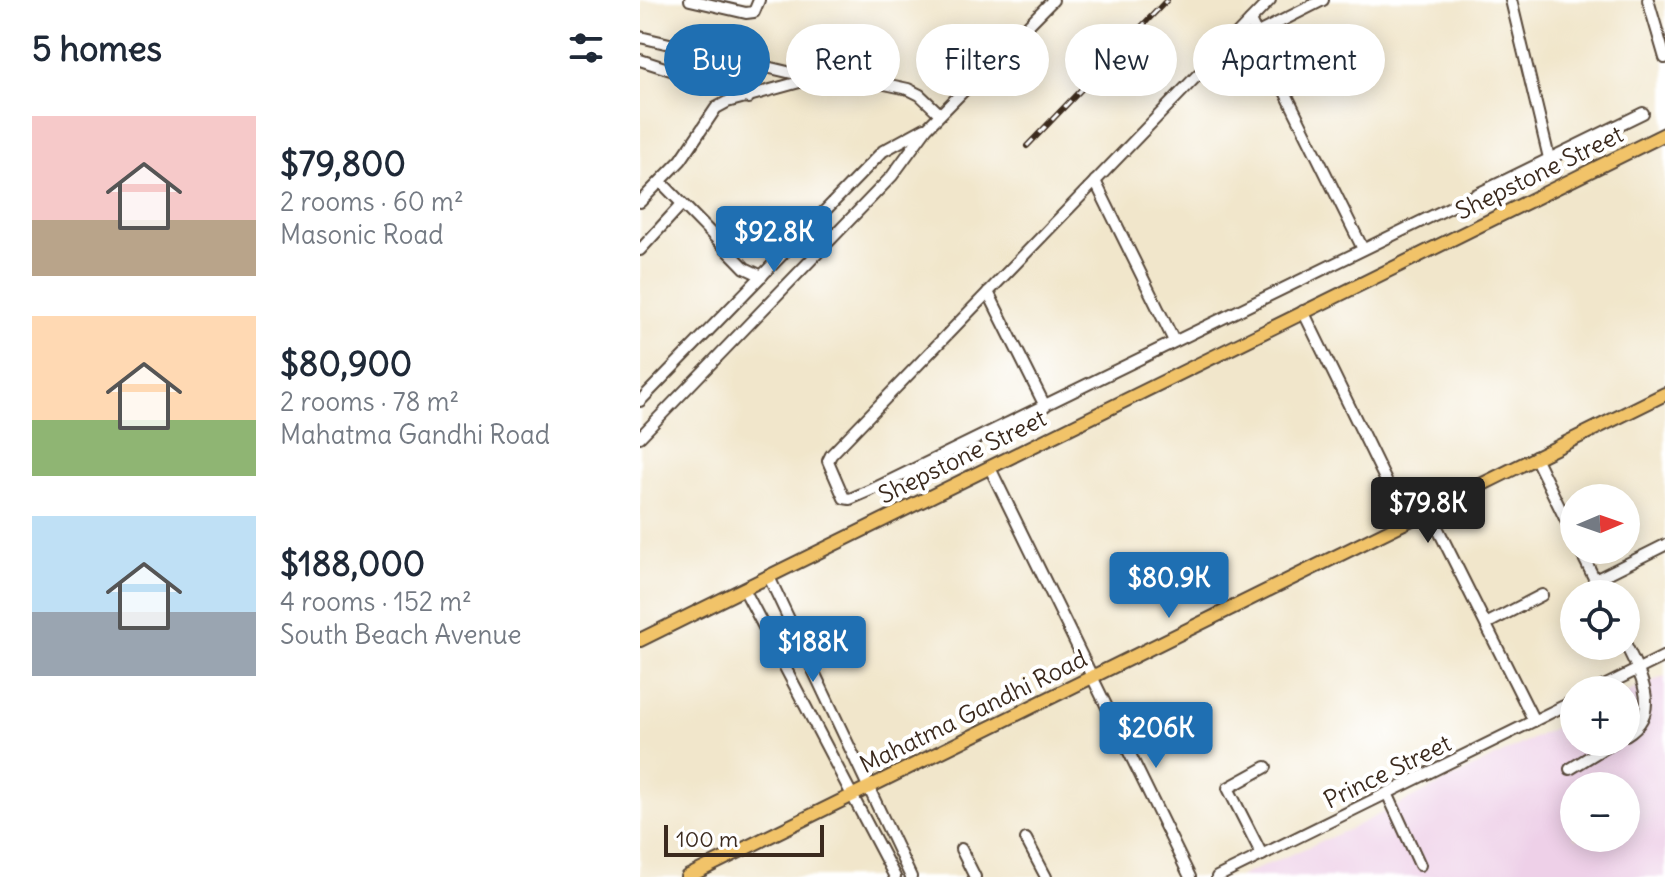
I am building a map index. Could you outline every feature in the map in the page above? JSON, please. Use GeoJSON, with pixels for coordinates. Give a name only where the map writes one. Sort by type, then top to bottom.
{"type":"FeatureCollection","features":[{"type":"Feature","properties":{"kind":"main road","name":"Shepstone Street"},"geometry":{"type":"LineString","coordinates":[[640,640],[1665,134]]}},
{"type":"Feature","properties":{"kind":"main road","name":"Mahatma Gandhi Road"},"geometry":{"type":"LineString","coordinates":[[687,877],[1665,394]]}},
{"type":"Feature","properties":{"kind":"street"},"geometry":{"type":"LineString","coordinates":[[690,0],[751,13],[756,10],[759,0]]}},
{"type":"Feature","properties":{"kind":"street"},"geometry":{"type":"LineString","coordinates":[[640,437],[892,176],[927,128],[969,83],[1043,5],[1053,0]]}},
{"type":"Feature","properties":{"kind":"street"},"geometry":{"type":"LineString","coordinates":[[1270,0],[831,455],[829,468],[845,499],[1045,406],[1643,113]]}},
{"type":"Feature","properties":{"kind":"street"},"geometry":{"type":"LineString","coordinates":[[1276,24],[1323,0]]}},
{"type":"Feature","properties":{"kind":"street"},"geometry":{"type":"LineString","coordinates":[[1511,0],[1549,158]]}},
{"type":"Feature","properties":{"kind":"street"},"geometry":{"type":"LineString","coordinates":[[1648,0],[1665,58]]}},
{"type":"Feature","properties":{"kind":"street"},"geometry":{"type":"LineString","coordinates":[[640,37],[786,71]]}},
{"type":"Feature","properties":{"kind":"street"},"geometry":{"type":"LineString","coordinates":[[640,60],[677,72],[734,83],[748,98]]}},
{"type":"Feature","properties":{"kind":"street"},"geometry":{"type":"LineString","coordinates":[[642,197],[681,160],[716,108],[727,102],[786,86]]}},
{"type":"Feature","properties":{"kind":"street"},"geometry":{"type":"LineString","coordinates":[[900,87],[920,95],[940,114]]}},
{"type":"Feature","properties":{"kind":"street"},"geometry":{"type":"LineString","coordinates":[[1287,96],[1363,249]]}},
{"type":"Feature","properties":{"kind":"street"},"geometry":{"type":"LineString","coordinates":[[640,401],[883,151],[927,128]]}},
{"type":"Feature","properties":{"kind":"street"},"geometry":{"type":"LineString","coordinates":[[1095,181],[1174,341]]}},
{"type":"Feature","properties":{"kind":"street"},"geometry":{"type":"LineString","coordinates":[[661,182],[745,268],[762,276]]}},
{"type":"Feature","properties":{"kind":"street"},"geometry":{"type":"LineString","coordinates":[[640,250],[682,204]]}},
{"type":"Feature","properties":{"kind":"street"},"geometry":{"type":"LineString","coordinates":[[988,292],[1045,406]]}},
{"type":"Feature","properties":{"kind":"street"},"geometry":{"type":"LineString","coordinates":[[1303,311],[1406,522]]}},
{"type":"Feature","properties":{"kind":"street"},"geometry":{"type":"LineString","coordinates":[[1535,457],[1560,508]]}},
{"type":"Feature","properties":{"kind":"street"},"geometry":{"type":"LineString","coordinates":[[990,468],[1190,877]]}},
{"type":"Feature","properties":{"kind":"street"},"geometry":{"type":"LineString","coordinates":[[1429,511],[1534,721]]}},
{"type":"Feature","properties":{"kind":"street"},"geometry":{"type":"LineString","coordinates":[[1587,564],[1595,580],[1665,545]]}},
{"type":"Feature","properties":{"kind":"street"},"geometry":{"type":"LineString","coordinates":[[769,577],[911,877]]}},
{"type":"Feature","properties":{"kind":"street"},"geometry":{"type":"LineString","coordinates":[[744,589],[895,877]]}},
{"type":"Feature","properties":{"kind":"street"},"geometry":{"type":"LineString","coordinates":[[1486,624],[1542,595]]}},
{"type":"Feature","properties":{"kind":"street"},"geometry":{"type":"LineString","coordinates":[[780,657],[802,646]]}},
{"type":"Feature","properties":{"kind":"street"},"geometry":{"type":"LineString","coordinates":[[1624,676],[1665,656]]}},
{"type":"Feature","properties":{"kind":"street"},"geometry":{"type":"LineString","coordinates":[[1634,660],[1648,704],[1640,722]]}},
{"type":"Feature","properties":{"kind":"street","name":"Prince Street"},"geometry":{"type":"LineString","coordinates":[[1217,877],[1560,708]]}},
{"type":"Feature","properties":{"kind":"street"},"geometry":{"type":"LineString","coordinates":[[815,724],[834,714]]}},
{"type":"Feature","properties":{"kind":"street"},"geometry":{"type":"LineString","coordinates":[[1570,769],[1591,756]]}},
{"type":"Feature","properties":{"kind":"street"},"geometry":{"type":"LineString","coordinates":[[1262,855],[1228,788],[1266,767]]}},
{"type":"Feature","properties":{"kind":"street"},"geometry":{"type":"LineString","coordinates":[[1387,793],[1420,865]]}},
{"type":"Feature","properties":{"kind":"street"},"geometry":{"type":"LineString","coordinates":[[1026,839],[1046,877]]}},
{"type":"Feature","properties":{"kind":"street"},"geometry":{"type":"LineString","coordinates":[[961,849],[975,877]]}},
{"type":"Feature","properties":{"kind":"shaded area"},"geometry":{"type":"Polygon","coordinates":[[[1665,676],[1665,877],[1238,877],[1350,829],[1560,725],[1560,756],[1640,756],[1640,687],[1665,676]]]}},
{"type":"Feature","properties":{"kind":"railway"},"geometry":{"type":"LineString","coordinates":[[1027,146],[1167,0]]}}]}
